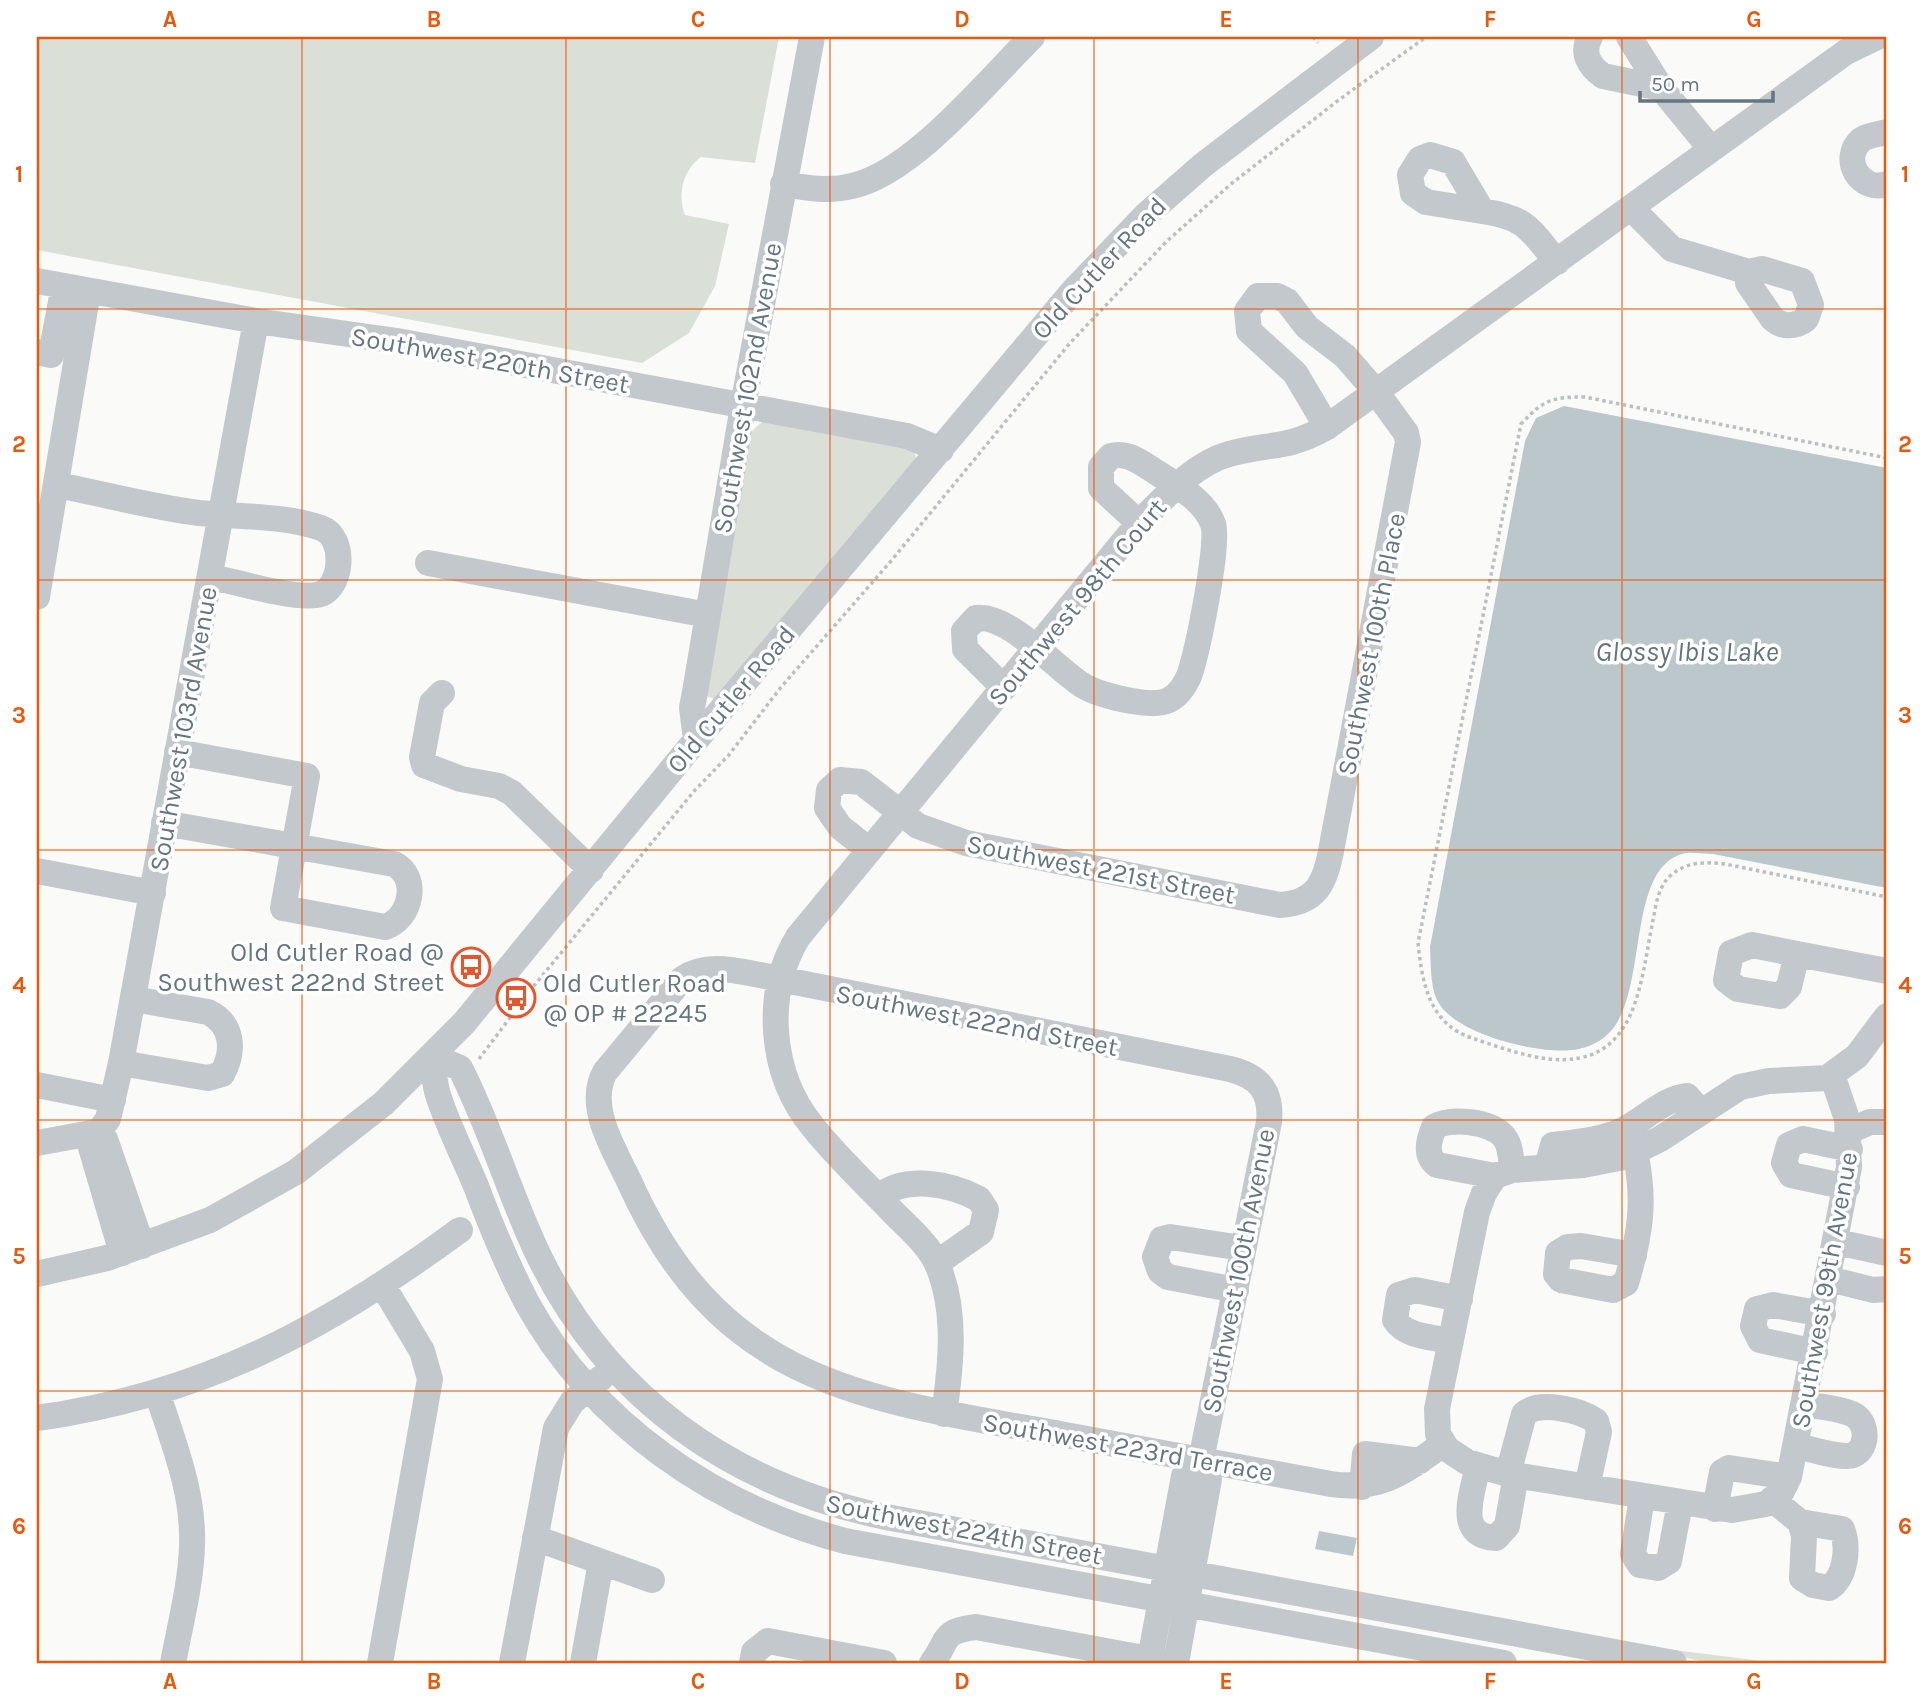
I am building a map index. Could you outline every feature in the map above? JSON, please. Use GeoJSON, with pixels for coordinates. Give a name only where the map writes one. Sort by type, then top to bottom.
{"type":"FeatureCollection","features":[{"type":"Feature","properties":{"kind":"street","name":"Southwest 102nd Avenue"},"geometry":{"type":"LineString","coordinates":[[696,740],[692,708],[743,406],[812,37]]}},
{"type":"Feature","properties":{"kind":"street"},"geometry":{"type":"LineString","coordinates":[[783,184],[834,189],[867,182],[884,173],[926,142],[1032,37]]}},
{"type":"Feature","properties":{"kind":"street","name":"Old Cutler Road"},"geometry":{"type":"LineString","coordinates":[[37,1274],[132,1250],[210,1220],[284,1181],[359,1125],[464,1023],[696,740],[1073,291],[1138,223],[1246,130],[1334,44],[1371,37]]}},
{"type":"Feature","properties":{"kind":"street"},"geometry":{"type":"LineString","coordinates":[[1590,37],[1585,49],[1596,71],[1603,76],[1661,88]]}},
{"type":"Feature","properties":{"kind":"street"},"geometry":{"type":"LineString","coordinates":[[1629,37],[1661,88],[1711,149]]}},
{"type":"Feature","properties":{"kind":"street","name":"Southwest 98th Court"},"geometry":{"type":"LineString","coordinates":[[937,1263],[812,1127],[792,1094],[784,1074],[775,1029],[782,980],[798,937],[899,811],[1037,649],[1139,523],[1178,486],[1217,459],[1291,444],[1327,427],[1711,149],[1842,45],[1877,37]]}},
{"type":"Feature","properties":{"kind":"street"},"geometry":{"type":"LineString","coordinates":[[1887,132],[1863,138],[1857,146],[1853,162],[1854,171],[1864,183],[1871,186],[1887,184]]}},
{"type":"Feature","properties":{"kind":"street"},"geometry":{"type":"LineString","coordinates":[[1631,208],[1672,250],[1749,272]]}},
{"type":"Feature","properties":{"kind":"street"},"geometry":{"type":"LineString","coordinates":[[1482,211],[1505,214],[1526,224],[1557,262]]}},
{"type":"Feature","properties":{"kind":"street"},"geometry":{"type":"LineString","coordinates":[[40,345],[59,286]]}},
{"type":"Feature","properties":{"kind":"street"},"geometry":{"type":"LineString","coordinates":[[37,597],[57,485],[59,286]]}},
{"type":"Feature","properties":{"kind":"street","name":"Southwest 220th Street"},"geometry":{"type":"LineString","coordinates":[[59,286],[256,321],[397,341],[907,436],[941,450]]}},
{"type":"Feature","properties":{"kind":"street","name":"Southwest 100th Place"},"geometry":{"type":"LineString","coordinates":[[1309,898],[1326,877],[1408,451],[1406,433],[1377,393],[1345,356],[1307,327],[1287,301],[1277,296],[1258,296],[1247,311],[1249,331],[1300,379],[1327,427]]}},
{"type":"Feature","properties":{"kind":"street","name":"Southwest 103rd Avenue"},"geometry":{"type":"LineString","coordinates":[[132,1250],[109,1217],[90,1144],[108,1119],[121,1063],[256,321]]}},
{"type":"Feature","properties":{"kind":"street"},"geometry":{"type":"LineString","coordinates":[[1004,688],[965,649],[963,635],[972,620],[990,618],[1037,649],[1083,685],[1107,695],[1156,703],[1166,701],[1179,692],[1192,663],[1215,535],[1213,523],[1206,511],[1178,486],[1129,456],[1119,454],[1105,460],[1099,474],[1101,488],[1139,523]]}},
{"type":"Feature","properties":{"kind":"street"},"geometry":{"type":"LineString","coordinates":[[57,485],[199,513],[320,527],[335,537],[338,560],[329,590],[314,596],[211,577]]}},
{"type":"Feature","properties":{"kind":"street"},"geometry":{"type":"LineString","coordinates":[[428,563],[708,615]]}},
{"type":"Feature","properties":{"kind":"street"},"geometry":{"type":"LineString","coordinates":[[442,693],[432,702],[422,757],[424,765],[512,793],[591,870]]}},
{"type":"Feature","properties":{"kind":"street"},"geometry":{"type":"LineString","coordinates":[[164,823],[295,846],[401,867],[409,882],[405,913],[399,921],[385,927],[283,908],[295,846],[307,776],[177,752]]}},
{"type":"Feature","properties":{"kind":"street","name":"Southwest 221st Street"},"geometry":{"type":"LineString","coordinates":[[868,849],[831,817],[827,800],[832,784],[846,779],[861,782],[918,826],[966,843],[1267,903],[1293,904],[1309,898]]}},
{"type":"Feature","properties":{"kind":"street"},"geometry":{"type":"LineString","coordinates":[[37,871],[153,893]]}},
{"type":"Feature","properties":{"kind":"street"},"geometry":{"type":"LineString","coordinates":[[1797,954],[1887,971]]}},
{"type":"Feature","properties":{"kind":"street","name":"Southwest 222nd Street"},"geometry":{"type":"LineString","coordinates":[[601,1079],[668,994],[691,973],[726,969],[1230,1069],[1260,1084]]}},
{"type":"Feature","properties":{"kind":"street"},"geometry":{"type":"LineString","coordinates":[[121,1063],[208,1078],[222,1074],[227,1065],[230,1036],[219,1017],[208,1012],[132,999]]}},
{"type":"Feature","properties":{"kind":"street"},"geometry":{"type":"LineString","coordinates":[[1800,1522],[1772,1499],[1742,1510],[1715,1509],[1512,1475],[1478,1465],[1452,1454],[1444,1444],[1438,1434],[1437,1409],[1480,1201],[1503,1173],[1606,1161],[1635,1152],[1726,1094],[1754,1083],[1821,1080],[1857,1056],[1887,1016]]}},
{"type":"Feature","properties":{"kind":"street","name":"Southwest 224th Street"},"geometry":{"type":"LineString","coordinates":[[432,1056],[460,1069],[464,1076],[542,1261],[577,1322],[614,1368],[654,1407],[705,1446],[762,1478],[810,1497],[886,1517],[1178,1570],[1593,1654],[1674,1663]]}},
{"type":"Feature","properties":{"kind":"street","name":"Southwest 224th Street"},"geometry":{"type":"LineString","coordinates":[[432,1056],[438,1096],[512,1274],[546,1332],[588,1388],[630,1429],[681,1468],[738,1502],[783,1522],[860,1544],[1504,1663]]}},
{"type":"Feature","properties":{"kind":"street","name":"Southwest 99th Avenue"},"geometry":{"type":"LineString","coordinates":[[1772,1499],[1780,1493],[1788,1477],[1796,1446],[1847,1187],[1850,1140],[1832,1075]]}},
{"type":"Feature","properties":{"kind":"street","name":"Southwest 223rd Terrace"},"geometry":{"type":"LineString","coordinates":[[601,1079],[598,1102],[603,1122],[640,1206],[678,1267],[726,1322],[763,1349],[809,1375],[873,1398],[944,1414],[1362,1487],[1387,1480],[1444,1444]]}},
{"type":"Feature","properties":{"kind":"street","name":"Southwest 100th Avenue"},"geometry":{"type":"LineString","coordinates":[[1164,1662],[1187,1605],[1178,1570],[1184,1476],[1201,1460],[1269,1122],[1268,1097],[1260,1084]]}},
{"type":"Feature","properties":{"kind":"street"},"geometry":{"type":"LineString","coordinates":[[37,1085],[113,1100]]}},
{"type":"Feature","properties":{"kind":"street"},"geometry":{"type":"LineString","coordinates":[[1547,1167],[1553,1145],[1585,1142],[1620,1131],[1674,1098],[1687,1096],[1700,1111]]}},
{"type":"Feature","properties":{"kind":"street"},"geometry":{"type":"LineString","coordinates":[[1847,1187],[1791,1175],[1784,1163],[1789,1145],[1803,1139],[1850,1140],[1884,1117]]}},
{"type":"Feature","properties":{"kind":"street"},"geometry":{"type":"LineString","coordinates":[[37,1143],[97,1132]]}},
{"type":"Feature","properties":{"kind":"street"},"geometry":{"type":"LineString","coordinates":[[1634,1255],[1643,1195],[1635,1152]]}},
{"type":"Feature","properties":{"kind":"street"},"geometry":{"type":"LineString","coordinates":[[878,1197],[898,1185],[920,1184],[979,1199],[986,1210],[981,1232],[955,1254],[937,1263],[951,1332],[944,1414]]}},
{"type":"Feature","properties":{"kind":"street"},"geometry":{"type":"LineString","coordinates":[[37,1418],[112,1404],[157,1392],[264,1353],[383,1286],[460,1230]]}},
{"type":"Feature","properties":{"kind":"street"},"geometry":{"type":"LineString","coordinates":[[1236,1290],[1168,1277],[1160,1271],[1155,1257],[1162,1239],[1170,1237],[1242,1248]]}},
{"type":"Feature","properties":{"kind":"street"},"geometry":{"type":"LineString","coordinates":[[1837,1242],[1887,1253]]}},
{"type":"Feature","properties":{"kind":"street"},"geometry":{"type":"LineString","coordinates":[[1829,1279],[1873,1290],[1887,1289]]}},
{"type":"Feature","properties":{"kind":"street"},"geometry":{"type":"LineString","coordinates":[[380,1663],[430,1379],[422,1351],[383,1286]]}},
{"type":"Feature","properties":{"kind":"street"},"geometry":{"type":"LineString","coordinates":[[1451,1341],[1407,1332],[1400,1327],[1395,1320],[1399,1295],[1415,1290],[1460,1299]]}},
{"type":"Feature","properties":{"kind":"street"},"geometry":{"type":"LineString","coordinates":[[1815,1352],[1760,1340],[1753,1326],[1757,1309],[1773,1305],[1823,1314]]}},
{"type":"Feature","properties":{"kind":"street"},"geometry":{"type":"LineString","coordinates":[[512,1663],[559,1421],[572,1402],[614,1368]]}},
{"type":"Feature","properties":{"kind":"street"},"geometry":{"type":"LineString","coordinates":[[157,1392],[182,1469],[191,1520],[191,1559],[173,1663]]}},
{"type":"Feature","properties":{"kind":"street"},"geometry":{"type":"LineString","coordinates":[[1796,1446],[1846,1456],[1859,1450],[1866,1437],[1864,1425],[1853,1415],[1805,1404]]}},
{"type":"Feature","properties":{"kind":"street"},"geometry":{"type":"LineString","coordinates":[[1478,1465],[1469,1517],[1471,1527],[1477,1535],[1496,1538],[1507,1527],[1512,1475],[1524,1414],[1541,1407],[1590,1417],[1596,1422],[1599,1432],[1587,1487]]}},
{"type":"Feature","properties":{"kind":"street"},"geometry":{"type":"LineString","coordinates":[[1715,1509],[1722,1472],[1729,1468],[1788,1477]]}},
{"type":"Feature","properties":{"kind":"street"},"geometry":{"type":"LineString","coordinates":[[1642,1497],[1633,1554],[1640,1565],[1658,1568],[1669,1561],[1680,1503]]}},
{"type":"Feature","properties":{"kind":"street"},"geometry":{"type":"LineString","coordinates":[[535,1538],[652,1580]]}},
{"type":"Feature","properties":{"kind":"street"},"geometry":{"type":"LineString","coordinates":[[583,1663],[601,1562]]}},
{"type":"Feature","properties":{"kind":"street","name":"Southwest 100th Avenue"},"geometry":{"type":"LineString","coordinates":[[1164,1662],[1160,1600],[1178,1570]]}},
{"type":"Feature","properties":{"kind":"street"},"geometry":{"type":"LineString","coordinates":[[932,1663],[942,1641],[961,1628],[976,1627],[1077,1654],[1164,1662]]}},
{"type":"Feature","properties":{"kind":"street"},"geometry":{"type":"LineString","coordinates":[[752,1663],[754,1652],[768,1641],[810,1656],[884,1663]]}},
{"type":"Feature","properties":{"kind":"path"},"geometry":{"type":"LineString","coordinates":[[1313,37],[1334,44]]}},
{"type":"Feature","properties":{"kind":"path"},"geometry":{"type":"LineString","coordinates":[[475,1063],[695,790],[728,756],[782,686],[891,561],[1070,343],[1167,241],[1231,184],[1340,99],[1426,37]]}},
{"type":"Feature","properties":{"kind":"path"},"geometry":{"type":"LineString","coordinates":[[1887,458],[1585,397],[1556,397],[1537,407],[1521,424],[1418,943],[1422,982],[1434,1010],[1457,1033],[1549,1059],[1579,1057],[1605,1048],[1625,1029],[1635,1006],[1658,896],[1669,877],[1686,866],[1703,862],[1725,864],[1887,897]]}},
{"type":"Feature","properties":{"kind":"shaded area"},"geometry":{"type":"Polygon","coordinates":[[[37,37],[779,37],[755,163],[701,157],[690,169],[683,183],[685,215],[729,224],[715,286],[689,333],[642,363],[37,250],[37,37]]]}},
{"type":"Feature","properties":{"kind":"shaded area"},"geometry":{"type":"Polygon","coordinates":[[[762,422],[901,444],[914,452],[917,460],[716,700],[705,695],[752,431],[762,422]]]}},
{"type":"Feature","properties":{"kind":"shaded area"},"geometry":{"type":"Polygon","coordinates":[[[1658,1648],[1778,1663],[1708,1663],[1658,1651],[1658,1648]]]}},
{"type":"Feature","properties":{"kind":"water","name":"Glossy Ibis Lake"},"geometry":{"type":"Polygon","coordinates":[[[1564,406],[1887,468],[1887,888],[1713,854],[1686,853],[1666,863],[1653,881],[1645,906],[1629,993],[1620,1018],[1606,1036],[1594,1044],[1557,1050],[1538,1049],[1497,1039],[1460,1023],[1446,1012],[1437,1000],[1433,988],[1430,947],[1525,441],[1536,418],[1564,406]]]}},
{"type":"Feature","properties":{"kind":"water"},"geometry":{"type":"Polygon","coordinates":[[[1319,1531],[1357,1538],[1353,1556],[1315,1549],[1319,1531]]]}},
{"type":"Feature","properties":{"kind":"place","name":"Old Cutler Road @ Southwest 222nd Street"},"geometry":{"type":"Point","coordinates":[471,967]}},
{"type":"Feature","properties":{"kind":"place","name":"Old Cutler Road @ OP # 22245"},"geometry":{"type":"Point","coordinates":[516,998]}}]}
